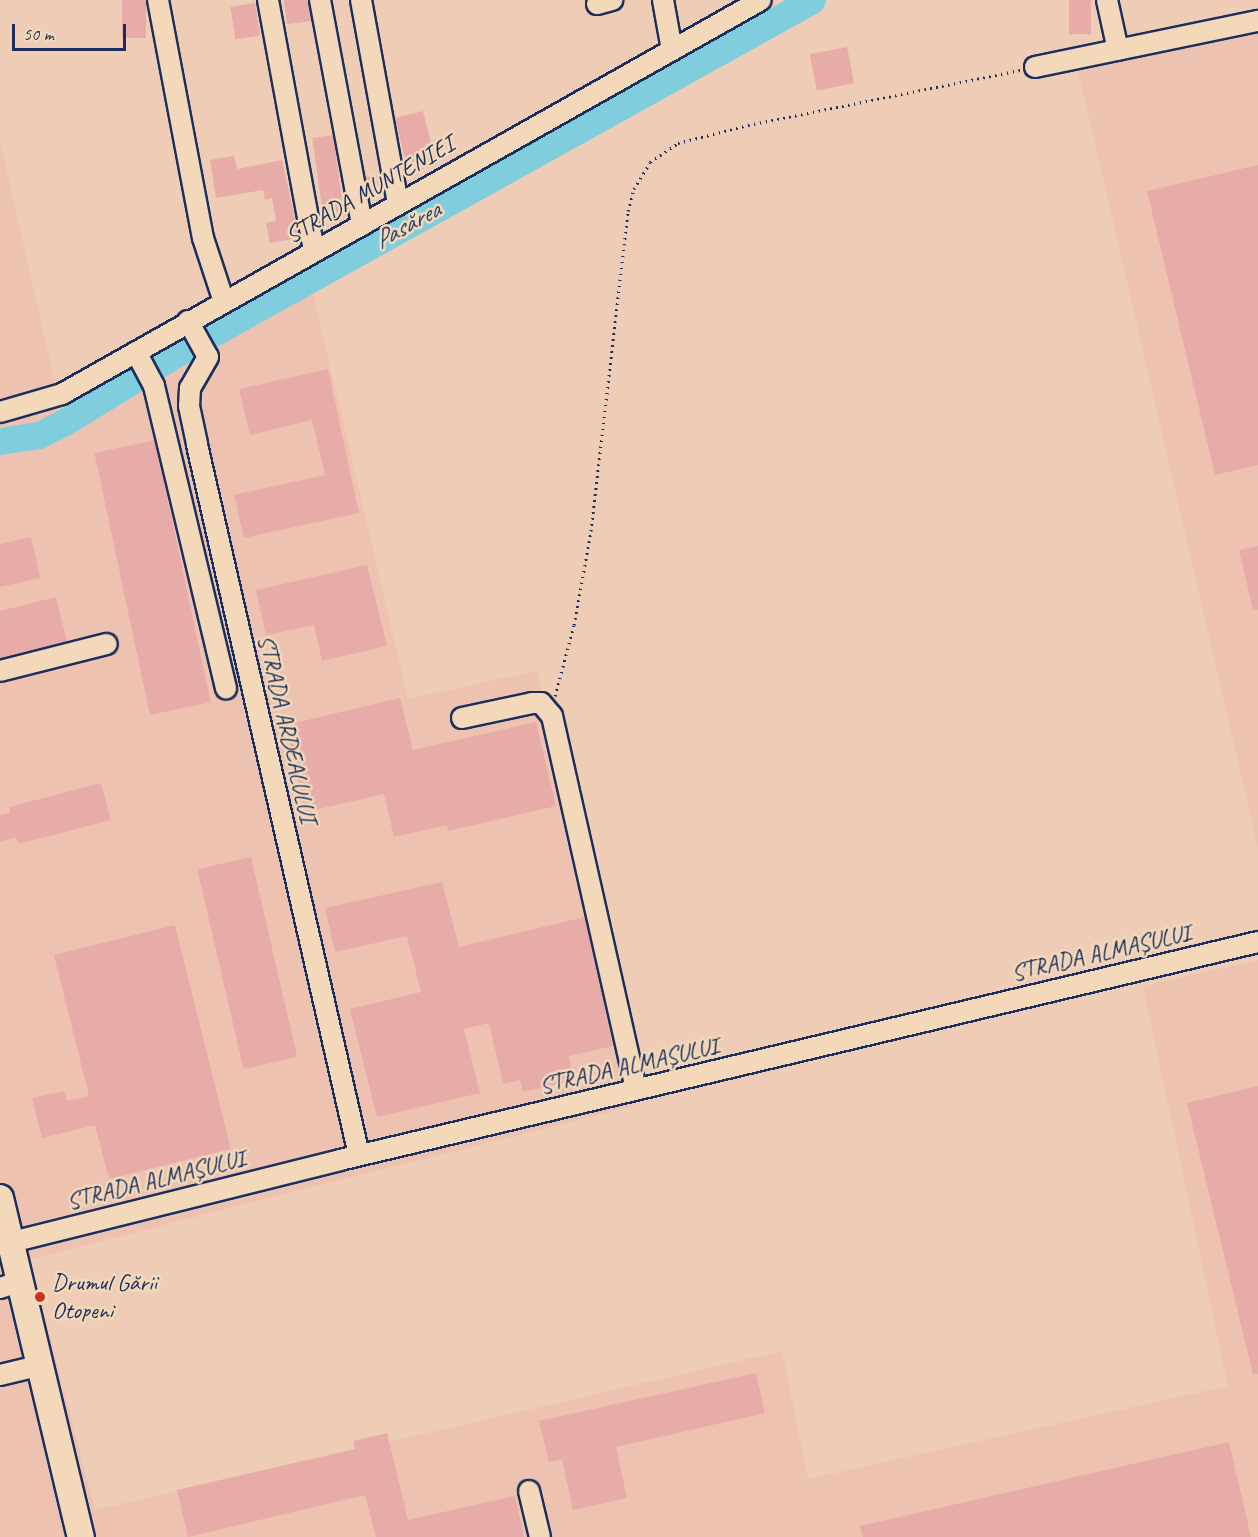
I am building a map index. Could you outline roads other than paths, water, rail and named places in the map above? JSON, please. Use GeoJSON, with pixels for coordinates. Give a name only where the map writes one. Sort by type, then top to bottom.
{"type":"FeatureCollection","features":[{"type":"Feature","properties":{"kind":"main road"},"geometry":{"type":"LineString","coordinates":[[0,1198],[12,1242],[11,1284],[42,1365],[81,1537]]}},
{"type":"Feature","properties":{"kind":"street"},"geometry":{"type":"LineString","coordinates":[[158,0],[203,238],[224,302]]}},
{"type":"Feature","properties":{"kind":"street"},"geometry":{"type":"LineString","coordinates":[[320,0],[362,225]]}},
{"type":"Feature","properties":{"kind":"street"},"geometry":{"type":"LineString","coordinates":[[361,0],[398,204]]}},
{"type":"Feature","properties":{"kind":"street"},"geometry":{"type":"LineString","coordinates":[[663,0],[672,50]]}},
{"type":"Feature","properties":{"kind":"street","name":"STRADA MUNTENIEI"},"geometry":{"type":"LineString","coordinates":[[0,412],[62,394],[140,358],[224,302],[761,0]]}},
{"type":"Feature","properties":{"kind":"street"},"geometry":{"type":"LineString","coordinates":[[1107,0],[1118,50]]}},
{"type":"Feature","properties":{"kind":"street"},"geometry":{"type":"LineString","coordinates":[[266,2],[314,251]]}},
{"type":"Feature","properties":{"kind":"street"},"geometry":{"type":"LineString","coordinates":[[1035,67],[1258,21]]}},
{"type":"Feature","properties":{"kind":"street","name":"STRADA ARDEALULUI"},"geometry":{"type":"LineString","coordinates":[[191,326],[208,357],[190,388],[189,406],[359,1155]]}},
{"type":"Feature","properties":{"kind":"street"},"geometry":{"type":"LineString","coordinates":[[140,358],[154,386],[226,689]]}},
{"type":"Feature","properties":{"kind":"street"},"geometry":{"type":"LineString","coordinates":[[0,671],[106,644]]}},
{"type":"Feature","properties":{"kind":"street"},"geometry":{"type":"LineString","coordinates":[[462,718],[532,703],[548,708],[636,1089]]}},
{"type":"Feature","properties":{"kind":"street","name":"STRADA ALMAȘULUI"},"geometry":{"type":"LineString","coordinates":[[12,1242],[359,1155],[1258,942]]}},
{"type":"Feature","properties":{"kind":"street"},"geometry":{"type":"LineString","coordinates":[[0,1375],[42,1365]]}},
{"type":"Feature","properties":{"kind":"street"},"geometry":{"type":"LineString","coordinates":[[529,1491],[540,1537]]}},
{"type":"Feature","properties":{"kind":"waterway","name":"Pasărea"},"geometry":{"type":"LineString","coordinates":[[0,441],[39,435],[63,423],[179,352],[812,0]]}},
{"type":"Feature","properties":{"kind":"place","name":"Drumul Gării Otopeni"},"geometry":{"type":"Point","coordinates":[40,1297]}}]}
